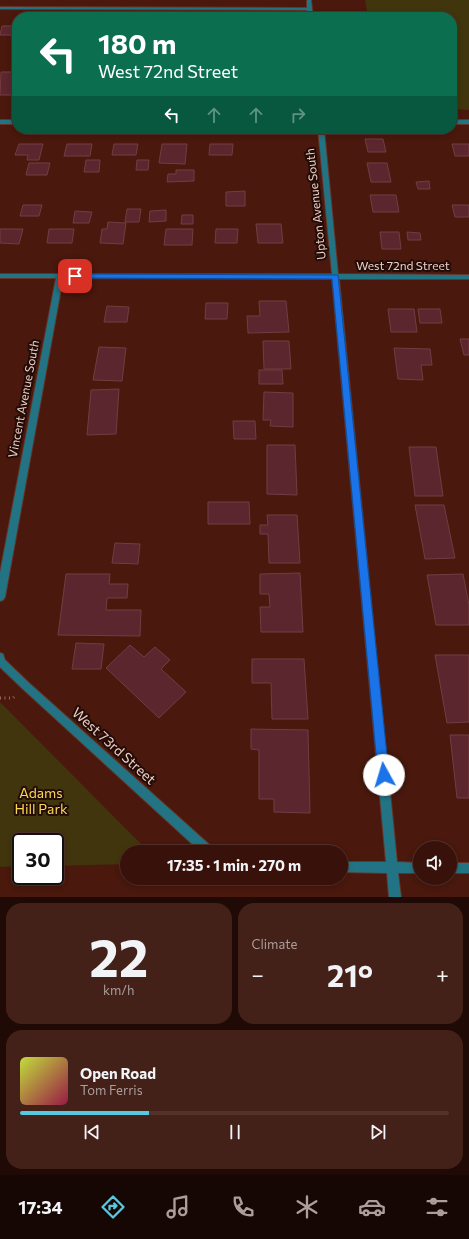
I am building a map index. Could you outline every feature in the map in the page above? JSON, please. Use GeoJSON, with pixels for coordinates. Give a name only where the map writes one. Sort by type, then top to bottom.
{"type":"FeatureCollection","features":[{"type":"Feature","properties":{"kind":"street"},"geometry":{"type":"LineString","coordinates":[[308,0],[309,12]]}},
{"type":"Feature","properties":{"kind":"street"},"geometry":{"type":"LineString","coordinates":[[0,8],[309,8]]}},
{"type":"Feature","properties":{"kind":"street"},"geometry":{"type":"LineString","coordinates":[[0,122],[12,122]]}},
{"type":"Feature","properties":{"kind":"street"},"geometry":{"type":"LineString","coordinates":[[457,122],[469,122]]}},
{"type":"Feature","properties":{"kind":"street","name":"Upton Avenue South"},"geometry":{"type":"LineString","coordinates":[[321,134],[395,897]]}},
{"type":"Feature","properties":{"kind":"street","name":"West 72nd Street"},"geometry":{"type":"LineString","coordinates":[[0,276],[469,277]]}},
{"type":"Feature","properties":{"kind":"street","name":"Vincent Avenue South"},"geometry":{"type":"LineString","coordinates":[[0,597],[60,276]]}},
{"type":"Feature","properties":{"kind":"street","name":"West 73rd Street"},"geometry":{"type":"LineString","coordinates":[[1,659],[26,686],[200,845]]}},
{"type":"Feature","properties":{"kind":"street"},"geometry":{"type":"LineString","coordinates":[[348,867],[413,868]]}},
{"type":"Feature","properties":{"kind":"street"},"geometry":{"type":"LineString","coordinates":[[457,868],[469,868]]}},
{"type":"Feature","properties":{"kind":"green space"},"geometry":{"type":"Polygon","coordinates":[[[365,0],[469,0],[469,110],[457,109],[457,12],[367,12],[365,0]]]}},
{"type":"Feature","properties":{"kind":"green space","name":"Adams Hill Park"},"geometry":{"type":"Polygon","coordinates":[[[0,702],[142,845],[120,845],[120,864],[64,866],[64,833],[12,833],[12,866],[0,867],[0,702]]]}},
{"type":"Feature","properties":{"kind":"building"},"geometry":{"type":"Polygon","coordinates":[[[2,26],[12,26],[12,35],[0,35],[2,26]]]}},
{"type":"Feature","properties":{"kind":"building"},"geometry":{"type":"Polygon","coordinates":[[[1,72],[12,72],[12,95],[0,95],[1,72]]]}},
{"type":"Feature","properties":{"kind":"building"},"geometry":{"type":"Polygon","coordinates":[[[365,139],[383,139],[386,152],[368,152],[365,139]]]}},
{"type":"Feature","properties":{"kind":"building"},"geometry":{"type":"Polygon","coordinates":[[[19,144],[43,144],[39,160],[27,160],[28,155],[15,155],[19,144]]]}},
{"type":"Feature","properties":{"kind":"building"},"geometry":{"type":"Polygon","coordinates":[[[67,144],[92,144],[90,156],[64,156],[67,144]]]}},
{"type":"Feature","properties":{"kind":"building"},"geometry":{"type":"Polygon","coordinates":[[[114,144],[138,144],[136,155],[112,155],[114,144]]]}},
{"type":"Feature","properties":{"kind":"building"},"geometry":{"type":"Polygon","coordinates":[[[162,144],[187,144],[185,164],[159,163],[162,144]]]}},
{"type":"Feature","properties":{"kind":"building"},"geometry":{"type":"Polygon","coordinates":[[[210,144],[233,144],[232,155],[209,155],[210,144]]]}},
{"type":"Feature","properties":{"kind":"building"},"geometry":{"type":"Polygon","coordinates":[[[452,144],[469,144],[469,156],[455,156],[452,144]]]}},
{"type":"Feature","properties":{"kind":"building"},"geometry":{"type":"Polygon","coordinates":[[[86,160],[100,160],[99,172],[84,172],[86,160]]]}},
{"type":"Feature","properties":{"kind":"building"},"geometry":{"type":"Polygon","coordinates":[[[137,160],[149,160],[148,170],[136,170],[137,160]]]}},
{"type":"Feature","properties":{"kind":"building"},"geometry":{"type":"Polygon","coordinates":[[[29,163],[50,163],[47,175],[26,175],[29,163]]]}},
{"type":"Feature","properties":{"kind":"building"},"geometry":{"type":"Polygon","coordinates":[[[367,163],[387,163],[391,182],[371,182],[367,163]]]}},
{"type":"Feature","properties":{"kind":"building"},"geometry":{"type":"Polygon","coordinates":[[[176,170],[194,170],[194,181],[167,182],[168,174],[176,174],[176,170]]]}},
{"type":"Feature","properties":{"kind":"building"},"geometry":{"type":"Polygon","coordinates":[[[429,181],[430,189],[418,189],[416,182],[429,181]]]}},
{"type":"Feature","properties":{"kind":"building"},"geometry":{"type":"Polygon","coordinates":[[[245,191],[245,206],[226,206],[226,192],[245,191]]]}},
{"type":"Feature","properties":{"kind":"building"},"geometry":{"type":"Polygon","coordinates":[[[370,195],[396,195],[399,212],[373,212],[370,195]]]}},
{"type":"Feature","properties":{"kind":"building"},"geometry":{"type":"Polygon","coordinates":[[[23,205],[42,205],[39,216],[20,216],[23,205]]]}},
{"type":"Feature","properties":{"kind":"building"},"geometry":{"type":"Polygon","coordinates":[[[452,205],[469,205],[469,217],[455,217],[452,205]]]}},
{"type":"Feature","properties":{"kind":"building"},"geometry":{"type":"Polygon","coordinates":[[[127,209],[141,209],[139,222],[125,222],[127,209]]]}},
{"type":"Feature","properties":{"kind":"building"},"geometry":{"type":"Polygon","coordinates":[[[166,210],[166,221],[149,222],[150,211],[166,210]]]}},
{"type":"Feature","properties":{"kind":"building"},"geometry":{"type":"Polygon","coordinates":[[[75,211],[92,212],[89,223],[73,223],[75,211]]]}},
{"type":"Feature","properties":{"kind":"building"},"geometry":{"type":"Polygon","coordinates":[[[182,215],[193,215],[193,224],[181,224],[182,215]]]}},
{"type":"Feature","properties":{"kind":"building"},"geometry":{"type":"Polygon","coordinates":[[[108,222],[126,223],[123,244],[100,243],[102,229],[107,229],[108,222]]]}},
{"type":"Feature","properties":{"kind":"building"},"geometry":{"type":"Polygon","coordinates":[[[256,224],[281,224],[283,243],[258,243],[256,224]]]}},
{"type":"Feature","properties":{"kind":"building"},"geometry":{"type":"Polygon","coordinates":[[[0,229],[23,229],[19,244],[0,243],[0,229]]]}},
{"type":"Feature","properties":{"kind":"building"},"geometry":{"type":"Polygon","coordinates":[[[49,229],[74,229],[72,243],[47,243],[49,229]]]}},
{"type":"Feature","properties":{"kind":"building"},"geometry":{"type":"Polygon","coordinates":[[[166,229],[193,229],[192,245],[164,245],[166,229]]]}},
{"type":"Feature","properties":{"kind":"building"},"geometry":{"type":"Polygon","coordinates":[[[216,229],[238,229],[237,243],[215,243],[216,229]]]}},
{"type":"Feature","properties":{"kind":"building"},"geometry":{"type":"Polygon","coordinates":[[[380,232],[399,232],[401,249],[382,249],[380,232]]]}},
{"type":"Feature","properties":{"kind":"building"},"geometry":{"type":"Polygon","coordinates":[[[407,232],[420,233],[421,240],[408,240],[407,232]]]}},
{"type":"Feature","properties":{"kind":"building"},"geometry":{"type":"Polygon","coordinates":[[[259,301],[286,301],[289,332],[248,333],[247,316],[260,316],[259,301]]]}},
{"type":"Feature","properties":{"kind":"building"},"geometry":{"type":"Polygon","coordinates":[[[206,303],[228,303],[227,319],[205,319],[206,303]]]}},
{"type":"Feature","properties":{"kind":"building"},"geometry":{"type":"Polygon","coordinates":[[[107,306],[129,307],[127,322],[104,322],[107,306]]]}},
{"type":"Feature","properties":{"kind":"building"},"geometry":{"type":"Polygon","coordinates":[[[388,309],[414,309],[417,332],[391,332],[388,309]]]}},
{"type":"Feature","properties":{"kind":"building"},"geometry":{"type":"Polygon","coordinates":[[[418,309],[440,309],[442,323],[420,323],[418,309]]]}},
{"type":"Feature","properties":{"kind":"building"},"geometry":{"type":"Polygon","coordinates":[[[460,339],[469,339],[469,355],[464,355],[460,339]]]}},
{"type":"Feature","properties":{"kind":"building"},"geometry":{"type":"Polygon","coordinates":[[[263,341],[289,341],[291,369],[264,369],[263,341]]]}},
{"type":"Feature","properties":{"kind":"building"},"geometry":{"type":"Polygon","coordinates":[[[99,347],[126,348],[122,381],[93,380],[99,347]]]}},
{"type":"Feature","properties":{"kind":"building"},"geometry":{"type":"Polygon","coordinates":[[[394,348],[430,349],[432,365],[421,365],[423,380],[398,379],[394,348]]]}},
{"type":"Feature","properties":{"kind":"building"},"geometry":{"type":"Polygon","coordinates":[[[259,370],[282,370],[283,384],[259,384],[259,370]]]}},
{"type":"Feature","properties":{"kind":"building"},"geometry":{"type":"Polygon","coordinates":[[[119,389],[116,434],[87,435],[91,390],[119,389]]]}},
{"type":"Feature","properties":{"kind":"building"},"geometry":{"type":"Polygon","coordinates":[[[264,392],[293,393],[293,427],[270,426],[271,420],[263,420],[264,392]]]}},
{"type":"Feature","properties":{"kind":"building"},"geometry":{"type":"Polygon","coordinates":[[[233,421],[255,421],[256,439],[234,439],[233,421]]]}},
{"type":"Feature","properties":{"kind":"building"},"geometry":{"type":"Polygon","coordinates":[[[267,445],[295,445],[297,495],[267,494],[267,445]]]}},
{"type":"Feature","properties":{"kind":"building"},"geometry":{"type":"Polygon","coordinates":[[[409,447],[436,447],[443,496],[415,496],[409,447]]]}},
{"type":"Feature","properties":{"kind":"building"},"geometry":{"type":"Polygon","coordinates":[[[208,502],[249,502],[250,524],[208,524],[208,502]]]}},
{"type":"Feature","properties":{"kind":"building"},"geometry":{"type":"Polygon","coordinates":[[[415,505],[444,505],[455,558],[425,559],[415,505]]]}},
{"type":"Feature","properties":{"kind":"building"},"geometry":{"type":"Polygon","coordinates":[[[267,515],[297,515],[300,563],[269,563],[268,534],[260,534],[260,525],[268,525],[267,515]]]}},
{"type":"Feature","properties":{"kind":"building"},"geometry":{"type":"Polygon","coordinates":[[[115,543],[140,544],[138,564],[112,563],[115,543]]]}},
{"type":"Feature","properties":{"kind":"building"},"geometry":{"type":"Polygon","coordinates":[[[300,573],[303,632],[261,632],[260,607],[270,607],[269,594],[260,594],[260,574],[300,573]]]}},
{"type":"Feature","properties":{"kind":"building"},"geometry":{"type":"Polygon","coordinates":[[[66,574],[110,574],[109,584],[128,584],[127,598],[107,598],[106,610],[141,610],[140,636],[58,635],[66,574]]]}},
{"type":"Feature","properties":{"kind":"building"},"geometry":{"type":"Polygon","coordinates":[[[463,574],[469,605],[469,625],[436,625],[427,575],[463,574]]]}},
{"type":"Feature","properties":{"kind":"building"},"geometry":{"type":"Polygon","coordinates":[[[76,643],[104,644],[101,669],[72,669],[76,643]]]}},
{"type":"Feature","properties":{"kind":"building"},"geometry":{"type":"Polygon","coordinates":[[[130,645],[144,657],[155,647],[170,660],[161,669],[186,692],[159,718],[106,668],[130,645]]]}},
{"type":"Feature","properties":{"kind":"building"},"geometry":{"type":"Polygon","coordinates":[[[435,655],[469,655],[469,722],[447,723],[435,655]]]}},
{"type":"Feature","properties":{"kind":"building"},"geometry":{"type":"Polygon","coordinates":[[[252,659],[304,659],[308,719],[272,719],[271,683],[252,683],[252,659]]]}},
{"type":"Feature","properties":{"kind":"building"},"geometry":{"type":"Polygon","coordinates":[[[251,729],[308,730],[310,813],[274,812],[274,799],[259,799],[259,750],[251,749],[251,729]]]}},
{"type":"Feature","properties":{"kind":"building"},"geometry":{"type":"Polygon","coordinates":[[[450,735],[469,735],[469,798],[457,798],[450,735]]]}},
{"type":"Feature","properties":{"kind":"route"},"geometry":{"type":"LineString","coordinates":[[75,276],[335,277],[384,775]]}}]}
